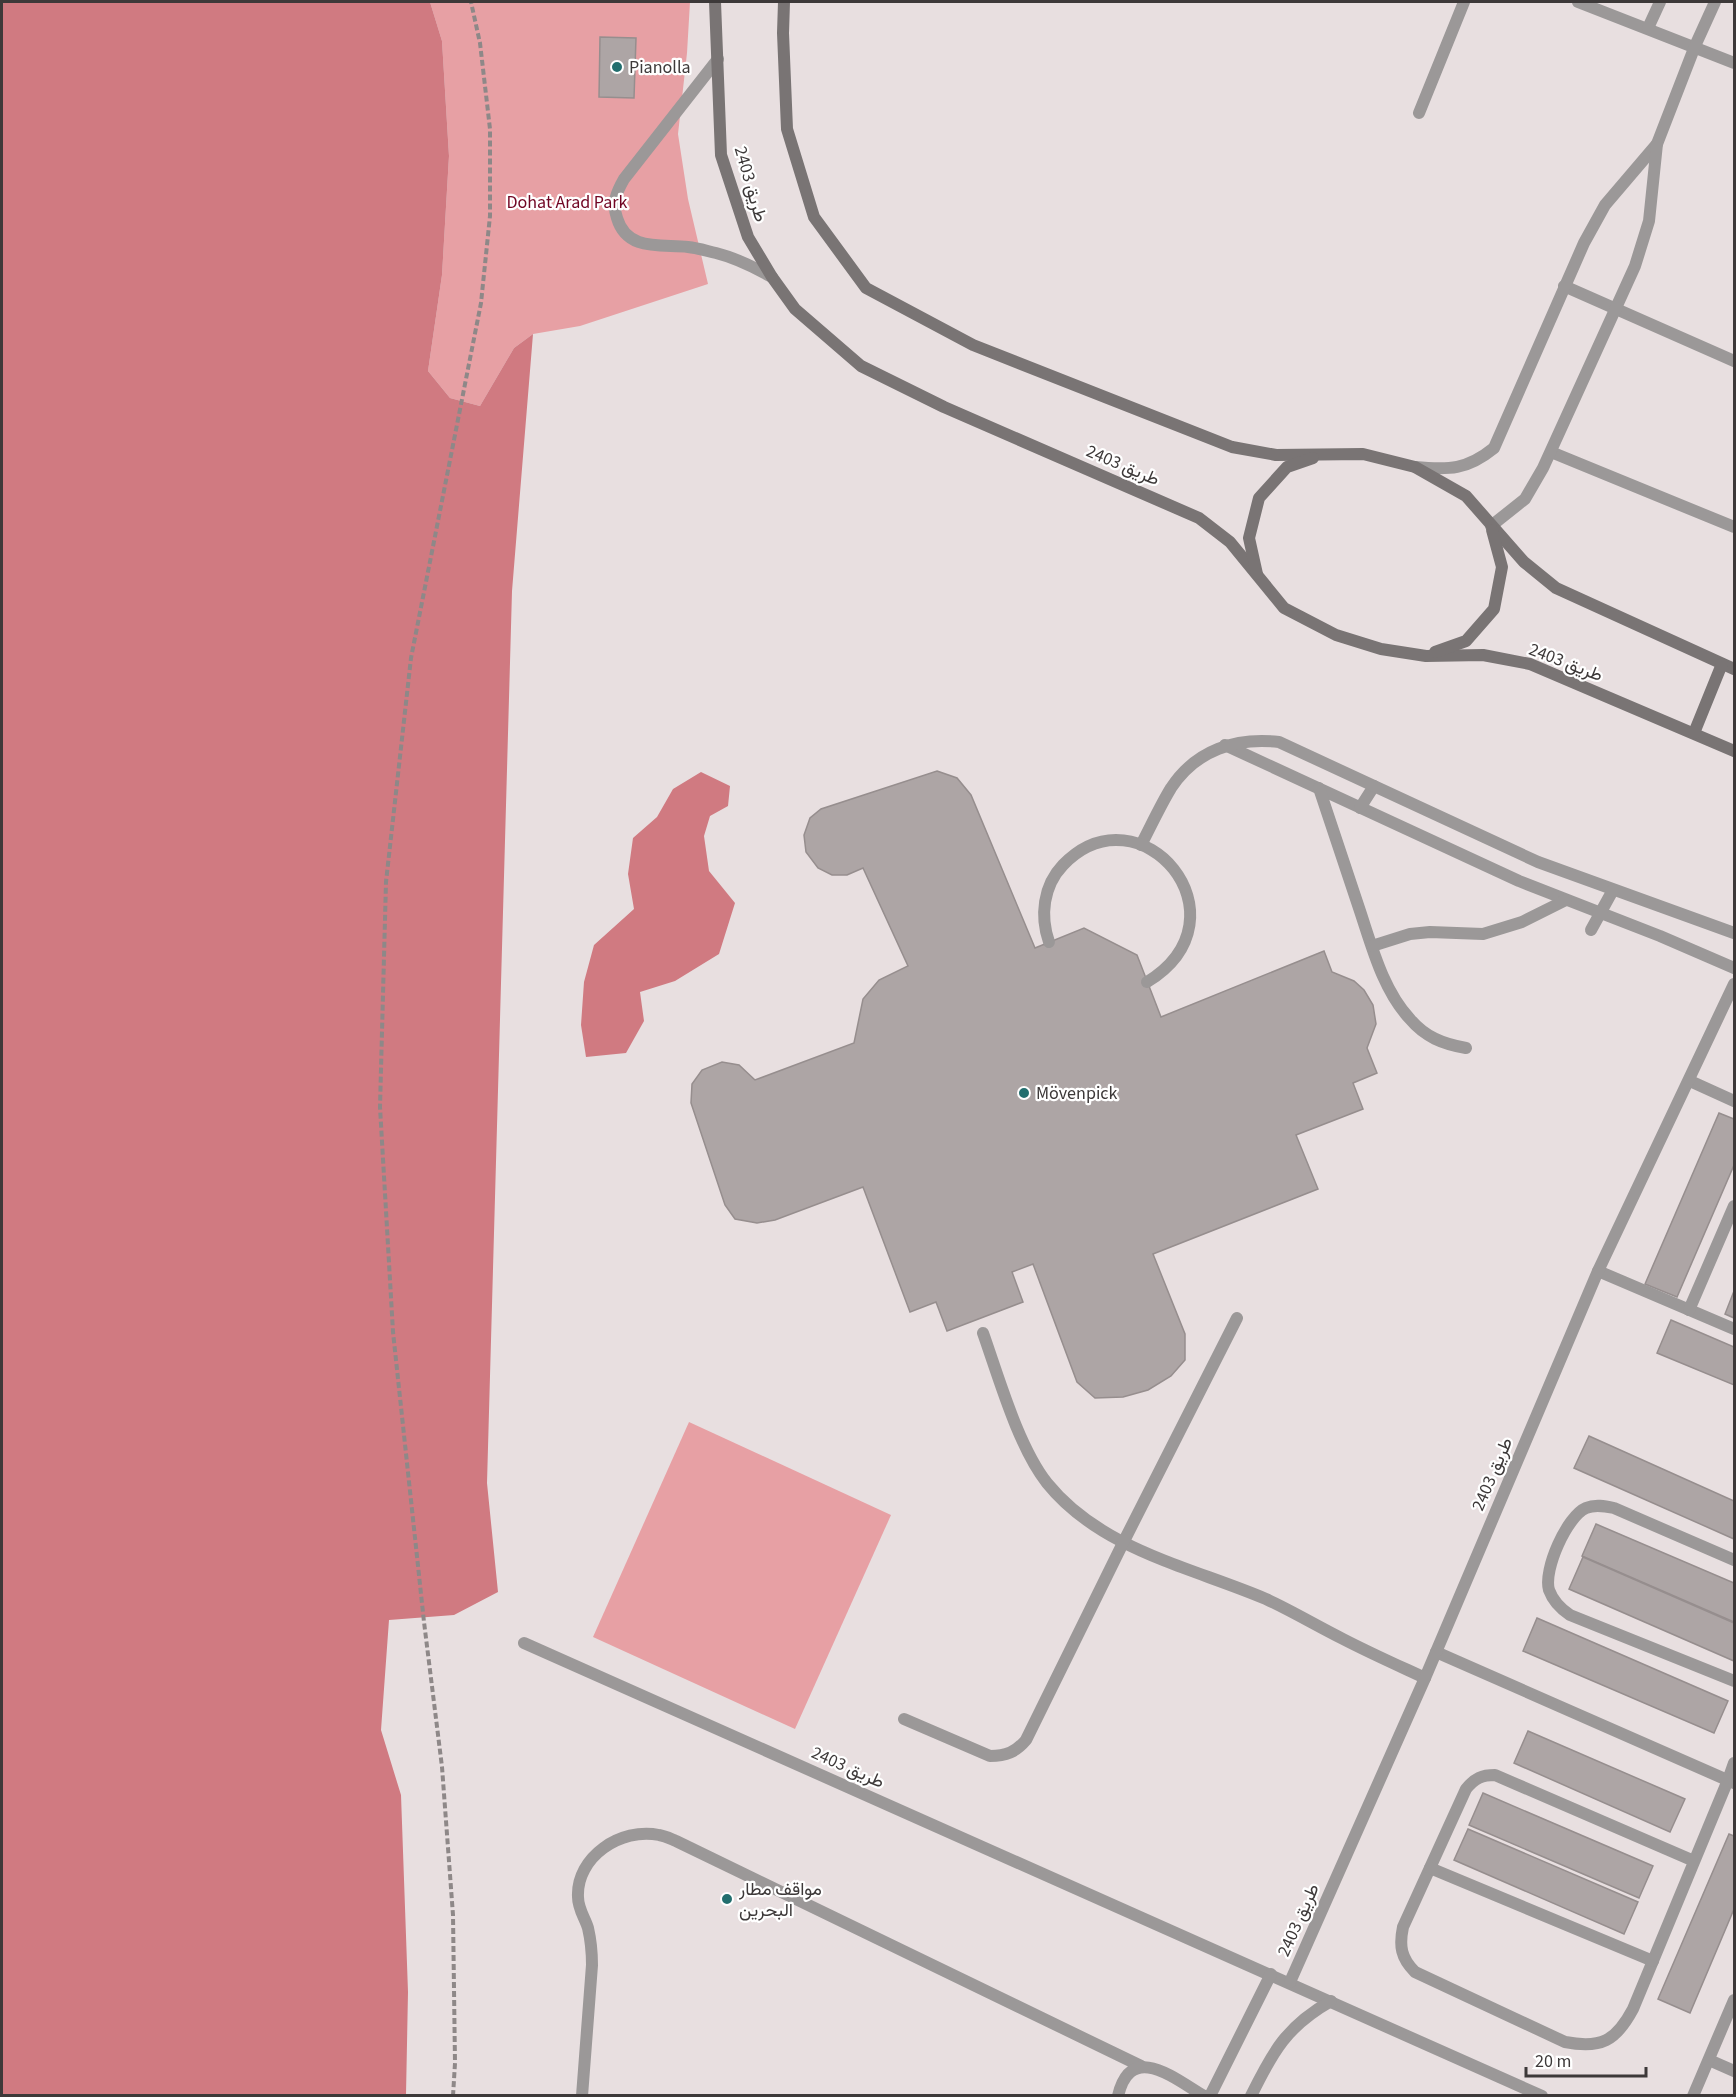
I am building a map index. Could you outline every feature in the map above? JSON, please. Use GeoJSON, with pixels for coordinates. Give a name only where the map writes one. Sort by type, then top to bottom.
{"type":"FeatureCollection","features":[{"type":"Feature","properties":{"kind":"main road","name":"طريق 2403"},"geometry":{"type":"LineString","coordinates":[[715,2],[721,155],[748,237],[795,309],[861,366],[944,407],[1199,518],[1230,542],[1284,608],[1336,635],[1381,650],[1426,656],[1483,655],[1530,664],[1734,751]]}},
{"type":"Feature","properties":{"kind":"main road"},"geometry":{"type":"LineString","coordinates":[[784,2],[787,129],[814,217],[866,288],[974,345],[1232,447],[1276,455],[1363,454],[1415,467],[1466,496],[1524,562],[1556,588],[1734,669]]}},
{"type":"Feature","properties":{"kind":"main road"},"geometry":{"type":"LineString","coordinates":[[1258,578],[1249,538],[1259,498],[1287,467],[1326,453]]}},
{"type":"Feature","properties":{"kind":"main road"},"geometry":{"type":"LineString","coordinates":[[1426,656],[1466,641],[1494,609],[1502,567],[1491,526]]}},
{"type":"Feature","properties":{"kind":"main road"},"geometry":{"type":"LineString","coordinates":[[1694,733],[1722,664]]}},
{"type":"Feature","properties":{"kind":"lane"},"geometry":{"type":"LineString","coordinates":[[1419,113],[1464,2]]}},
{"type":"Feature","properties":{"kind":"lane"},"geometry":{"type":"LineString","coordinates":[[1578,2],[1734,63]]}},
{"type":"Feature","properties":{"kind":"lane"},"geometry":{"type":"LineString","coordinates":[[1648,28],[1660,2]]}},
{"type":"Feature","properties":{"kind":"lane"},"geometry":{"type":"LineString","coordinates":[[1491,526],[1525,499],[1543,468],[1635,266],[1649,221],[1657,144],[1695,46],[1715,2]]}},
{"type":"Feature","properties":{"kind":"lane"},"geometry":{"type":"LineString","coordinates":[[718,59],[624,179],[616,193],[614,209],[619,224],[629,237],[643,245],[688,247],[717,253],[746,262],[772,277]]}},
{"type":"Feature","properties":{"kind":"lane"},"geometry":{"type":"LineString","coordinates":[[1415,467],[1443,470],[1463,467],[1481,459],[1494,448],[1584,243],[1605,205],[1657,144]]}},
{"type":"Feature","properties":{"kind":"lane"},"geometry":{"type":"LineString","coordinates":[[1564,286],[1734,361]]}},
{"type":"Feature","properties":{"kind":"lane"},"geometry":{"type":"LineString","coordinates":[[1551,452],[1734,527]]}},
{"type":"Feature","properties":{"kind":"lane"},"geometry":{"type":"LineString","coordinates":[[1141,845],[1180,776],[1210,753],[1225,745],[1245,740],[1279,742],[1538,862],[1734,933]]}},
{"type":"Feature","properties":{"kind":"lane"},"geometry":{"type":"LineString","coordinates":[[1225,745],[1518,881],[1660,936],[1734,968]]}},
{"type":"Feature","properties":{"kind":"lane"},"geometry":{"type":"LineString","coordinates":[[1360,808],[1374,786]]}},
{"type":"Feature","properties":{"kind":"lane"},"geometry":{"type":"LineString","coordinates":[[1319,788],[1384,977],[1408,1018],[1421,1031],[1435,1039],[1466,1048]]}},
{"type":"Feature","properties":{"kind":"lane"},"geometry":{"type":"LineString","coordinates":[[1049,942],[1045,931],[1043,910],[1048,889],[1058,870],[1072,855],[1090,845],[1110,840],[1132,842],[1152,849],[1168,861],[1181,878],[1189,898],[1190,919],[1186,939],[1176,958],[1162,973],[1147,982]]}},
{"type":"Feature","properties":{"kind":"lane"},"geometry":{"type":"LineString","coordinates":[[1591,930],[1613,890]]}},
{"type":"Feature","properties":{"kind":"lane"},"geometry":{"type":"LineString","coordinates":[[1372,946],[1390,938],[1420,933],[1483,934],[1522,922],[1566,900]]}},
{"type":"Feature","properties":{"kind":"lane","name":"طريق 2403"},"geometry":{"type":"LineString","coordinates":[[1290,1982],[1425,1678],[1598,1271],[1734,984]]}},
{"type":"Feature","properties":{"kind":"lane"},"geometry":{"type":"LineString","coordinates":[[1690,1081],[1734,1101]]}},
{"type":"Feature","properties":{"kind":"lane"},"geometry":{"type":"LineString","coordinates":[[1689,1310],[1734,1206]]}},
{"type":"Feature","properties":{"kind":"lane"},"geometry":{"type":"LineString","coordinates":[[1598,1271],[1734,1329]]}},
{"type":"Feature","properties":{"kind":"lane"},"geometry":{"type":"LineString","coordinates":[[904,1719],[990,1756],[1003,1756],[1020,1747],[1026,1740],[1237,1318]]}},
{"type":"Feature","properties":{"kind":"lane"},"geometry":{"type":"LineString","coordinates":[[983,1333],[1022,1438],[1047,1482],[1081,1518],[1123,1543],[1266,1600],[1425,1678]]}},
{"type":"Feature","properties":{"kind":"lane"},"geometry":{"type":"LineString","coordinates":[[1734,1560],[1614,1508],[1600,1505],[1587,1507],[1576,1515],[1553,1559],[1548,1580],[1554,1601],[1570,1615],[1734,1681]]}},
{"type":"Feature","properties":{"kind":"lane","name":"طريق 2403"},"geometry":{"type":"LineString","coordinates":[[524,1643],[1542,2096]]}},
{"type":"Feature","properties":{"kind":"lane"},"geometry":{"type":"LineString","coordinates":[[1436,1652],[1731,1782]]}},
{"type":"Feature","properties":{"kind":"lane"},"geometry":{"type":"LineString","coordinates":[[1694,1861],[1495,1775],[1484,1775],[1473,1780],[1466,1789],[1403,1927],[1400,1939],[1401,1951],[1406,1963],[1415,1972],[1565,2042],[1586,2046],[1607,2041],[1623,2028],[1694,1861],[1731,1782],[1734,1763]]}},
{"type":"Feature","properties":{"kind":"lane"},"geometry":{"type":"LineString","coordinates":[[582,2096],[592,1945],[578,1898],[579,1883],[586,1866],[598,1852],[623,1837],[638,1834],[658,1834],[676,1840],[1141,2067]]}},
{"type":"Feature","properties":{"kind":"lane"},"geometry":{"type":"LineString","coordinates":[[1430,1868],[1653,1961]]}},
{"type":"Feature","properties":{"kind":"lane"},"geometry":{"type":"LineString","coordinates":[[1210,2096],[1271,1974]]}},
{"type":"Feature","properties":{"kind":"lane"},"geometry":{"type":"LineString","coordinates":[[1693,2096],[1734,2000]]}},
{"type":"Feature","properties":{"kind":"lane"},"geometry":{"type":"LineString","coordinates":[[1251,2096],[1270,2056],[1283,2038],[1307,2016],[1331,2001]]}},
{"type":"Feature","properties":{"kind":"lane"},"geometry":{"type":"LineString","coordinates":[[1708,2060],[1734,2071]]}},
{"type":"Feature","properties":{"kind":"lane"},"geometry":{"type":"LineString","coordinates":[[1118,2096],[1125,2077],[1132,2070],[1141,2067],[1152,2067],[1162,2071],[1204,2096]]}},
{"type":"Feature","properties":{"kind":"path"},"geometry":{"type":"LineString","coordinates":[[453,2096],[455,2063],[453,1915],[442,1767],[393,1332],[380,1107],[386,882],[411,658],[481,303],[490,216],[490,129],[480,43],[471,2]]}},
{"type":"Feature","properties":{"kind":"green space","name":"Dohat Arad Park"},"geometry":{"type":"Polygon","coordinates":[[[430,2],[690,2],[678,134],[688,199],[708,284],[580,326],[533,334],[514,348],[480,406],[450,398],[428,371],[442,275],[449,156],[442,41],[430,2]]]}},
{"type":"Feature","properties":{"kind":"green space"},"geometry":{"type":"Polygon","coordinates":[[[689,1422],[891,1515],[795,1729],[593,1637],[689,1422]]]}},
{"type":"Feature","properties":{"kind":"shaded area"},"geometry":{"type":"Polygon","coordinates":[[[2,2],[430,2],[442,41],[449,156],[442,275],[428,371],[450,398],[480,406],[514,348],[533,334],[512,591],[487,1483],[498,1592],[454,1615],[389,1620],[381,1730],[401,1795],[408,1992],[406,2095],[2,2095],[2,2]]]}},
{"type":"Feature","properties":{"kind":"shaded area"},"geometry":{"type":"Polygon","coordinates":[[[701,772],[730,786],[728,806],[710,816],[704,836],[709,871],[735,903],[719,954],[675,981],[640,992],[644,1021],[626,1053],[586,1057],[581,1025],[584,982],[594,945],[634,909],[628,874],[633,838],[657,817],[673,789],[701,772]]]}},
{"type":"Feature","properties":{"kind":"building","name":"Pianolla"},"geometry":{"type":"Polygon","coordinates":[[[600,37],[636,38],[634,98],[599,97],[600,37]]]}},
{"type":"Feature","properties":{"kind":"building","name":"Mövenpick"},"geometry":{"type":"Polygon","coordinates":[[[937,771],[957,778],[971,795],[1035,948],[1084,928],[1137,955],[1161,1017],[1324,951],[1332,972],[1354,981],[1364,990],[1373,1005],[1376,1024],[1367,1048],[1377,1073],[1353,1083],[1363,1109],[1296,1135],[1318,1189],[1153,1254],[1185,1334],[1185,1360],[1171,1376],[1148,1390],[1123,1397],[1095,1398],[1077,1382],[1033,1264],[1012,1272],[1023,1302],[947,1331],[936,1302],[910,1312],[863,1187],[775,1220],[757,1223],[735,1219],[725,1205],[691,1103],[692,1084],[702,1070],[722,1062],[739,1065],[755,1080],[854,1043],[863,999],[879,980],[908,966],[863,868],[847,875],[832,875],[818,868],[806,852],[804,835],[810,818],[821,809],[937,771]]]}},
{"type":"Feature","properties":{"kind":"building"},"geometry":{"type":"Polygon","coordinates":[[[1719,1113],[1734,1119],[1734,1165],[1677,1297],[1645,1284],[1719,1113]]]}},
{"type":"Feature","properties":{"kind":"building"},"geometry":{"type":"Polygon","coordinates":[[[1734,1291],[1734,1318],[1725,1314],[1734,1291]]]}},
{"type":"Feature","properties":{"kind":"building"},"geometry":{"type":"Polygon","coordinates":[[[1671,1320],[1734,1347],[1734,1385],[1657,1353],[1671,1320]]]}},
{"type":"Feature","properties":{"kind":"building"},"geometry":{"type":"Polygon","coordinates":[[[1589,1436],[1734,1501],[1734,1539],[1574,1468],[1589,1436]]]}},
{"type":"Feature","properties":{"kind":"building"},"geometry":{"type":"Polygon","coordinates":[[[1596,1524],[1734,1583],[1734,1622],[1582,1556],[1596,1524]]]}},
{"type":"Feature","properties":{"kind":"building"},"geometry":{"type":"Polygon","coordinates":[[[1583,1557],[1734,1623],[1734,1661],[1569,1589],[1583,1557]]]}},
{"type":"Feature","properties":{"kind":"building"},"geometry":{"type":"Polygon","coordinates":[[[1537,1618],[1728,1701],[1714,1733],[1523,1651],[1537,1618]]]}},
{"type":"Feature","properties":{"kind":"building"},"geometry":{"type":"Polygon","coordinates":[[[1528,1731],[1685,1799],[1670,1832],[1514,1763],[1528,1731]]]}},
{"type":"Feature","properties":{"kind":"building"},"geometry":{"type":"Polygon","coordinates":[[[1483,1793],[1653,1866],[1639,1898],[1469,1825],[1483,1793]]]}},
{"type":"Feature","properties":{"kind":"building"},"geometry":{"type":"Polygon","coordinates":[[[1468,1829],[1638,1902],[1624,1934],[1454,1860],[1468,1829]]]}},
{"type":"Feature","properties":{"kind":"building"},"geometry":{"type":"Polygon","coordinates":[[[1729,1834],[1734,1836],[1734,1909],[1690,2013],[1658,1999],[1729,1834]]]}},
{"type":"Feature","properties":{"kind":"place","name":"Pianolla"},"geometry":{"type":"Point","coordinates":[617,67]}},
{"type":"Feature","properties":{"kind":"place","name":"Mövenpick"},"geometry":{"type":"Point","coordinates":[1024,1093]}},
{"type":"Feature","properties":{"kind":"place","name":"مواقف مطار البحرين"},"geometry":{"type":"Point","coordinates":[727,1899]}}]}
